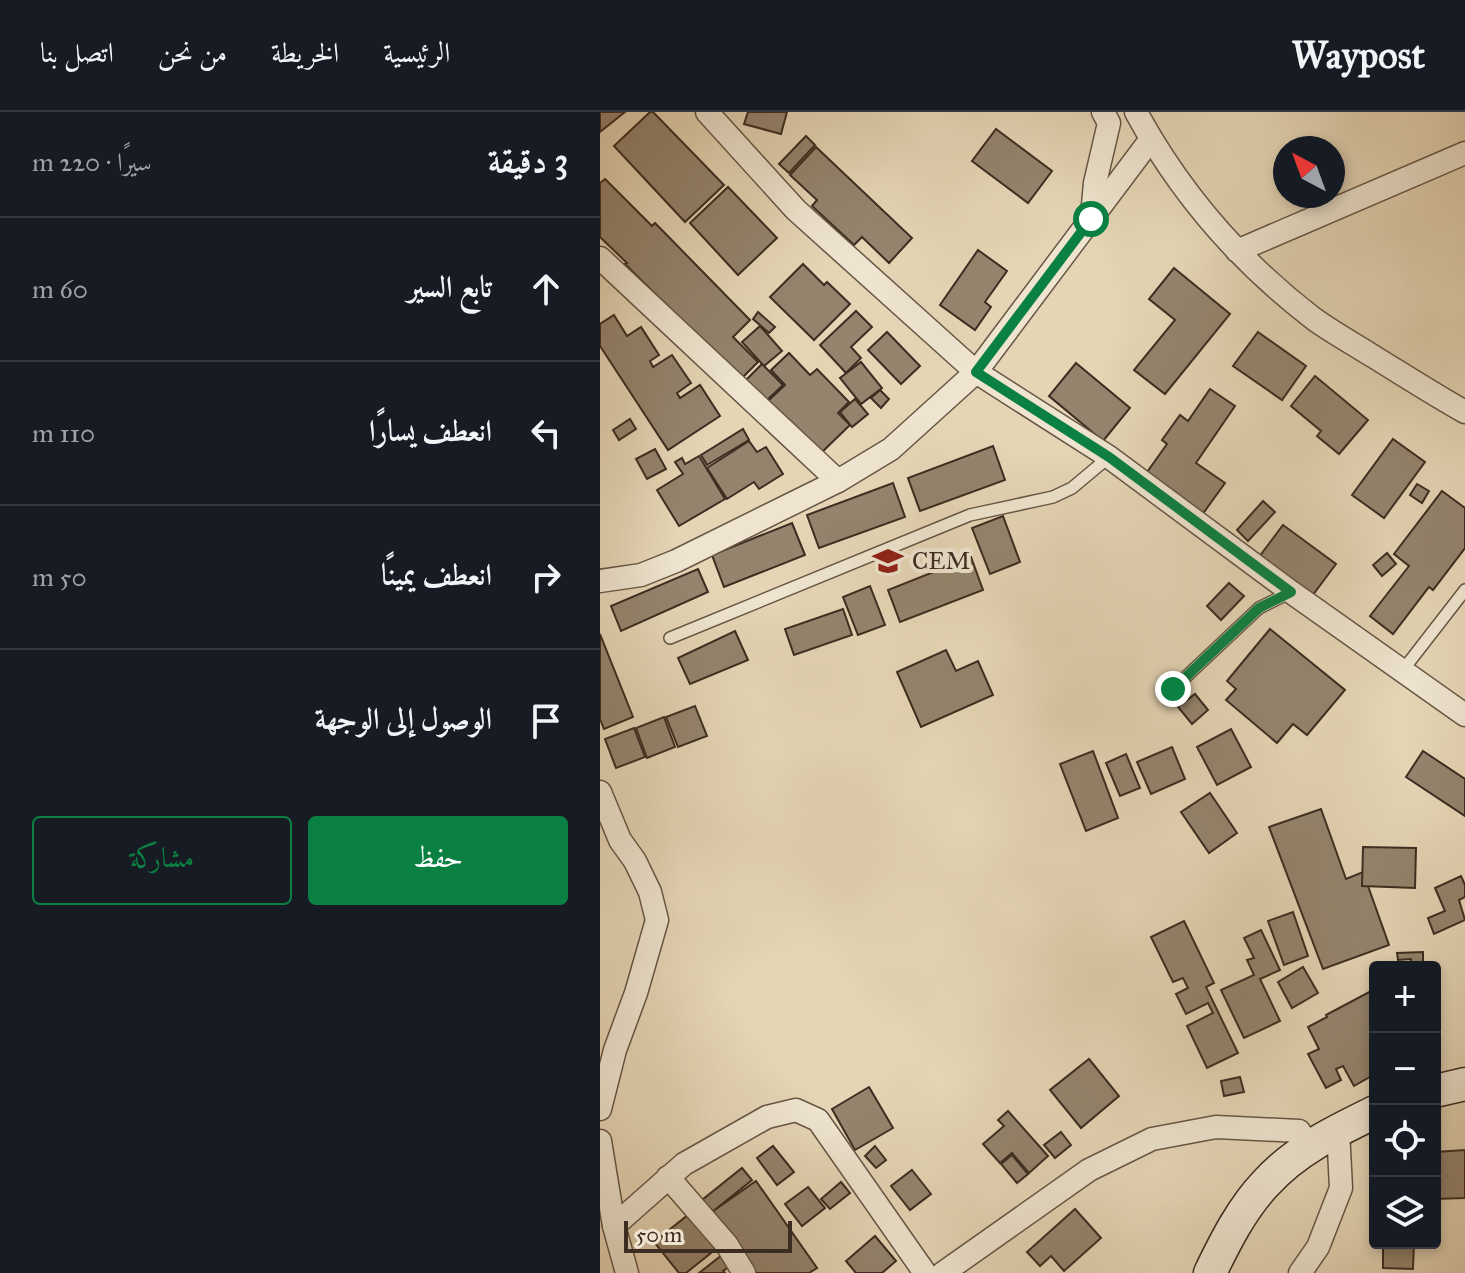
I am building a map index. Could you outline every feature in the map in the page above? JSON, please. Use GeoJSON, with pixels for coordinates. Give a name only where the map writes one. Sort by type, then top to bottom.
{"type":"FeatureCollection","features":[{"type":"Feature","properties":{"kind":"main road"},"geometry":{"type":"LineString","coordinates":[[1441,1090],[1465,1084]]}},
{"type":"Feature","properties":{"kind":"main road"},"geometry":{"type":"LineString","coordinates":[[1210,1273],[1230,1232],[1265,1183],[1310,1146],[1369,1115]]}},
{"type":"Feature","properties":{"kind":"street"},"geometry":{"type":"LineString","coordinates":[[707,112],[796,210],[976,372],[1109,457],[1291,592],[1465,715]]}},
{"type":"Feature","properties":{"kind":"street"},"geometry":{"type":"LineString","coordinates":[[1091,219],[1095,183],[1109,123],[1103,112]]}},
{"type":"Feature","properties":{"kind":"street"},"geometry":{"type":"LineString","coordinates":[[1136,112],[1193,200],[1237,251],[1317,321],[1465,412]]}},
{"type":"Feature","properties":{"kind":"street"},"geometry":{"type":"LineString","coordinates":[[603,585],[676,561],[838,481],[891,449],[976,372],[1151,139]]}},
{"type":"Feature","properties":{"kind":"street"},"geometry":{"type":"LineString","coordinates":[[1237,251],[1465,153]]}},
{"type":"Feature","properties":{"kind":"street"},"geometry":{"type":"LineString","coordinates":[[600,258],[838,481]]}},
{"type":"Feature","properties":{"kind":"street"},"geometry":{"type":"LineString","coordinates":[[600,792],[620,840],[635,861],[650,892],[657,920],[636,993],[615,1050],[600,1109]]}},
{"type":"Feature","properties":{"kind":"street"},"geometry":{"type":"LineString","coordinates":[[614,1226],[668,1177],[707,1148],[767,1117],[796,1110],[818,1120],[925,1273]]}},
{"type":"Feature","properties":{"kind":"street"},"geometry":{"type":"LineString","coordinates":[[943,1273],[1089,1170],[1152,1139],[1216,1127],[1299,1131],[1310,1146]]}},
{"type":"Feature","properties":{"kind":"street"},"geometry":{"type":"LineString","coordinates":[[1300,1273],[1318,1247],[1341,1188],[1338,1130]]}},
{"type":"Feature","properties":{"kind":"street"},"geometry":{"type":"LineString","coordinates":[[600,1141],[614,1226],[627,1273]]}},
{"type":"Feature","properties":{"kind":"street"},"geometry":{"type":"LineString","coordinates":[[668,1177],[727,1245],[744,1273]]}},
{"type":"Feature","properties":{"kind":"lane"},"geometry":{"type":"LineString","coordinates":[[670,638],[970,515],[1053,497],[1072,488],[1109,457]]}},
{"type":"Feature","properties":{"kind":"lane"},"geometry":{"type":"LineString","coordinates":[[1403,670],[1465,590]]}},
{"type":"Feature","properties":{"kind":"lane"},"geometry":{"type":"LineString","coordinates":[[1173,689],[1259,608],[1291,592]]}},
{"type":"Feature","properties":{"kind":"building"},"geometry":{"type":"Polygon","coordinates":[[[600,112],[625,112],[600,132],[600,112]]]}},
{"type":"Feature","properties":{"kind":"building"},"geometry":{"type":"Polygon","coordinates":[[[650,112],[724,185],[685,222],[614,146],[650,112]]]}},
{"type":"Feature","properties":{"kind":"building"},"geometry":{"type":"Polygon","coordinates":[[[748,112],[787,112],[781,134],[744,124],[748,112]]]}},
{"type":"Feature","properties":{"kind":"building"},"geometry":{"type":"Polygon","coordinates":[[[996,129],[1052,171],[1028,203],[972,161],[996,129]]]}},
{"type":"Feature","properties":{"kind":"building"},"geometry":{"type":"Polygon","coordinates":[[[806,136],[815,145],[789,173],[779,164],[806,136]]]}},
{"type":"Feature","properties":{"kind":"building"},"geometry":{"type":"Polygon","coordinates":[[[816,147],[912,238],[889,263],[862,237],[854,245],[812,206],[817,200],[790,175],[816,147]]]}},
{"type":"Feature","properties":{"kind":"building"},"geometry":{"type":"Polygon","coordinates":[[[605,179],[652,226],[655,223],[750,320],[733,337],[758,362],[741,379],[600,237],[600,183],[605,179]]]}},
{"type":"Feature","properties":{"kind":"building"},"geometry":{"type":"Polygon","coordinates":[[[728,187],[777,238],[738,275],[690,223],[728,187]]]}},
{"type":"Feature","properties":{"kind":"building"},"geometry":{"type":"Polygon","coordinates":[[[978,250],[1007,271],[985,302],[991,307],[975,330],[940,305],[978,250]]]}},
{"type":"Feature","properties":{"kind":"building"},"geometry":{"type":"Polygon","coordinates":[[[803,264],[850,304],[814,340],[770,297],[803,264]]]}},
{"type":"Feature","properties":{"kind":"building"},"geometry":{"type":"Polygon","coordinates":[[[1174,268],[1230,314],[1165,394],[1134,370],[1175,320],[1149,299],[1174,268]]]}},
{"type":"Feature","properties":{"kind":"building"},"geometry":{"type":"Polygon","coordinates":[[[856,311],[872,327],[851,347],[861,358],[846,373],[820,345],[856,311]]]}},
{"type":"Feature","properties":{"kind":"building"},"geometry":{"type":"Polygon","coordinates":[[[758,312],[775,327],[769,333],[753,319],[758,312]]]}},
{"type":"Feature","properties":{"kind":"building"},"geometry":{"type":"Polygon","coordinates":[[[614,315],[627,336],[641,327],[659,355],[650,361],[653,367],[672,355],[691,383],[677,393],[680,398],[700,385],[720,416],[668,450],[600,346],[600,324],[614,315]]]}},
{"type":"Feature","properties":{"kind":"building"},"geometry":{"type":"Polygon","coordinates":[[[760,326],[782,351],[764,366],[742,342],[760,326]]]}},
{"type":"Feature","properties":{"kind":"building"},"geometry":{"type":"Polygon","coordinates":[[[887,332],[920,366],[901,384],[868,350],[887,332]]]}},
{"type":"Feature","properties":{"kind":"building"},"geometry":{"type":"Polygon","coordinates":[[[1258,332],[1306,366],[1282,400],[1233,366],[1258,332]]]}},
{"type":"Feature","properties":{"kind":"building"},"geometry":{"type":"Polygon","coordinates":[[[789,353],[810,375],[817,369],[849,402],[838,413],[850,425],[820,454],[767,402],[785,385],[771,370],[789,353]]]}},
{"type":"Feature","properties":{"kind":"building"},"geometry":{"type":"Polygon","coordinates":[[[861,362],[882,388],[861,404],[840,378],[861,362]]]}},
{"type":"Feature","properties":{"kind":"building"},"geometry":{"type":"Polygon","coordinates":[[[1076,363],[1130,408],[1103,441],[1049,396],[1076,363]]]}},
{"type":"Feature","properties":{"kind":"building"},"geometry":{"type":"Polygon","coordinates":[[[762,364],[783,385],[765,402],[745,381],[762,364]]]}},
{"type":"Feature","properties":{"kind":"building"},"geometry":{"type":"Polygon","coordinates":[[[1315,376],[1368,420],[1339,454],[1317,436],[1321,431],[1291,406],[1315,376]]]}},
{"type":"Feature","properties":{"kind":"building"},"geometry":{"type":"Polygon","coordinates":[[[1210,389],[1235,406],[1196,463],[1225,483],[1202,515],[1145,475],[1167,444],[1162,440],[1180,415],[1188,421],[1210,389]]]}},
{"type":"Feature","properties":{"kind":"building"},"geometry":{"type":"Polygon","coordinates":[[[880,390],[889,399],[881,408],[871,398],[880,390]]]}},
{"type":"Feature","properties":{"kind":"building"},"geometry":{"type":"Polygon","coordinates":[[[855,399],[868,414],[852,427],[840,412],[855,399]]]}},
{"type":"Feature","properties":{"kind":"building"},"geometry":{"type":"Polygon","coordinates":[[[630,419],[636,429],[619,440],[613,430],[630,419]]]}},
{"type":"Feature","properties":{"kind":"building"},"geometry":{"type":"Polygon","coordinates":[[[743,429],[749,440],[707,465],[701,455],[743,429]]]}},
{"type":"Feature","properties":{"kind":"building"},"geometry":{"type":"Polygon","coordinates":[[[1393,439],[1425,462],[1384,518],[1352,495],[1393,439]]]}},
{"type":"Feature","properties":{"kind":"building"},"geometry":{"type":"Polygon","coordinates":[[[749,441],[757,452],[766,447],[783,474],[759,489],[754,482],[727,499],[707,468],[749,441]]]}},
{"type":"Feature","properties":{"kind":"building"},"geometry":{"type":"Polygon","coordinates":[[[993,446],[1005,480],[920,511],[908,478],[993,446]]]}},
{"type":"Feature","properties":{"kind":"building"},"geometry":{"type":"Polygon","coordinates":[[[655,449],[666,469],[647,479],[636,459],[655,449]]]}},
{"type":"Feature","properties":{"kind":"building"},"geometry":{"type":"Polygon","coordinates":[[[699,456],[725,499],[679,526],[657,490],[683,474],[675,462],[682,458],[685,464],[699,456]]]}},
{"type":"Feature","properties":{"kind":"building"},"geometry":{"type":"Polygon","coordinates":[[[893,483],[905,517],[819,548],[807,515],[893,483]]]}},
{"type":"Feature","properties":{"kind":"building"},"geometry":{"type":"Polygon","coordinates":[[[1417,484],[1429,491],[1422,503],[1410,495],[1417,484]]]}},
{"type":"Feature","properties":{"kind":"building"},"geometry":{"type":"Polygon","coordinates":[[[1442,491],[1465,508],[1465,548],[1433,590],[1429,587],[1393,634],[1370,616],[1409,566],[1394,554],[1442,491]]]}},
{"type":"Feature","properties":{"kind":"building"},"geometry":{"type":"Polygon","coordinates":[[[1263,501],[1275,512],[1248,541],[1237,530],[1263,501]]]}},
{"type":"Feature","properties":{"kind":"building"},"geometry":{"type":"Polygon","coordinates":[[[1003,516],[1020,562],[990,574],[972,528],[1003,516]]]}},
{"type":"Feature","properties":{"kind":"building"},"geometry":{"type":"Polygon","coordinates":[[[792,523],[805,555],[724,587],[712,555],[792,523]]]}},
{"type":"Feature","properties":{"kind":"building"},"geometry":{"type":"Polygon","coordinates":[[[1283,525],[1336,564],[1312,596],[1259,557],[1283,525]]]}},
{"type":"Feature","properties":{"kind":"building"},"geometry":{"type":"Polygon","coordinates":[[[1387,553],[1396,564],[1382,576],[1373,565],[1387,553]]]}},
{"type":"Feature","properties":{"kind":"building"},"geometry":{"type":"Polygon","coordinates":[[[971,557],[983,590],[900,622],[888,590],[971,557]]]}},
{"type":"Feature","properties":{"kind":"building"},"geometry":{"type":"Polygon","coordinates":[[[698,569],[708,592],[621,631],[611,606],[698,569]]]}},
{"type":"Feature","properties":{"kind":"building"},"geometry":{"type":"Polygon","coordinates":[[[1229,583],[1244,596],[1221,620],[1207,606],[1229,583]]]}},
{"type":"Feature","properties":{"kind":"building"},"geometry":{"type":"Polygon","coordinates":[[[870,586],[885,625],[858,635],[843,597],[870,586]]]}},
{"type":"Feature","properties":{"kind":"building"},"geometry":{"type":"Polygon","coordinates":[[[843,609],[852,635],[794,655],[785,629],[843,609]]]}},
{"type":"Feature","properties":{"kind":"building"},"geometry":{"type":"Polygon","coordinates":[[[1270,629],[1345,690],[1307,735],[1293,724],[1277,743],[1226,700],[1236,689],[1227,681],[1270,629]]]}},
{"type":"Feature","properties":{"kind":"building"},"geometry":{"type":"Polygon","coordinates":[[[735,631],[748,660],[690,684],[678,658],[735,631]]]}},
{"type":"Feature","properties":{"kind":"building"},"geometry":{"type":"Polygon","coordinates":[[[600,634],[633,717],[604,729],[600,719],[600,634]]]}},
{"type":"Feature","properties":{"kind":"building"},"geometry":{"type":"Polygon","coordinates":[[[946,650],[956,671],[978,661],[993,695],[921,727],[897,672],[946,650]]]}},
{"type":"Feature","properties":{"kind":"building"},"geometry":{"type":"Polygon","coordinates":[[[1195,694],[1208,710],[1192,724],[1178,707],[1195,694]]]}},
{"type":"Feature","properties":{"kind":"building"},"geometry":{"type":"Polygon","coordinates":[[[695,706],[707,736],[678,747],[666,717],[695,706]]]}},
{"type":"Feature","properties":{"kind":"building"},"geometry":{"type":"Polygon","coordinates":[[[664,717],[675,747],[647,758],[636,728],[664,717]]]}},
{"type":"Feature","properties":{"kind":"building"},"geometry":{"type":"Polygon","coordinates":[[[634,728],[645,757],[616,768],[605,739],[634,728]]]}},
{"type":"Feature","properties":{"kind":"building"},"geometry":{"type":"Polygon","coordinates":[[[1231,729],[1251,767],[1217,785],[1197,747],[1231,729]]]}},
{"type":"Feature","properties":{"kind":"building"},"geometry":{"type":"Polygon","coordinates":[[[1172,747],[1185,779],[1151,794],[1137,762],[1172,747]]]}},
{"type":"Feature","properties":{"kind":"building"},"geometry":{"type":"Polygon","coordinates":[[[1093,751],[1118,818],[1086,831],[1060,764],[1093,751]]]}},
{"type":"Feature","properties":{"kind":"building"},"geometry":{"type":"Polygon","coordinates":[[[1423,751],[1465,779],[1465,816],[1406,777],[1423,751]]]}},
{"type":"Feature","properties":{"kind":"building"},"geometry":{"type":"Polygon","coordinates":[[[1126,754],[1140,788],[1120,796],[1106,763],[1126,754]]]}},
{"type":"Feature","properties":{"kind":"building"},"geometry":{"type":"Polygon","coordinates":[[[1210,793],[1237,833],[1209,853],[1181,812],[1210,793]]]}},
{"type":"Feature","properties":{"kind":"building"},"geometry":{"type":"Polygon","coordinates":[[[1321,809],[1346,879],[1363,872],[1389,945],[1323,969],[1269,827],[1321,809]]]}},
{"type":"Feature","properties":{"kind":"building"},"geometry":{"type":"Polygon","coordinates":[[[1363,847],[1416,848],[1415,888],[1362,886],[1363,847]]]}},
{"type":"Feature","properties":{"kind":"building"},"geometry":{"type":"Polygon","coordinates":[[[1461,876],[1465,897],[1459,900],[1465,920],[1434,934],[1428,918],[1445,911],[1435,888],[1461,876]]]}},
{"type":"Feature","properties":{"kind":"building"},"geometry":{"type":"Polygon","coordinates":[[[1293,912],[1308,956],[1284,965],[1268,921],[1293,912]]]}},
{"type":"Feature","properties":{"kind":"building"},"geometry":{"type":"Polygon","coordinates":[[[1184,921],[1214,983],[1206,987],[1238,1053],[1207,1068],[1187,1026],[1213,1013],[1208,1003],[1186,1014],[1176,994],[1188,988],[1183,978],[1173,982],[1151,937],[1184,921]]]}},
{"type":"Feature","properties":{"kind":"building"},"geometry":{"type":"Polygon","coordinates":[[[1261,930],[1280,970],[1260,979],[1280,1021],[1244,1038],[1221,990],[1254,975],[1247,960],[1254,958],[1244,938],[1261,930]]]}},
{"type":"Feature","properties":{"kind":"building"},"geometry":{"type":"Polygon","coordinates":[[[1423,952],[1423,961],[1398,960],[1397,953],[1423,952]]]}},
{"type":"Feature","properties":{"kind":"building"},"geometry":{"type":"Polygon","coordinates":[[[1303,967],[1318,993],[1292,1008],[1278,982],[1303,967]]]}},
{"type":"Feature","properties":{"kind":"building"},"geometry":{"type":"Polygon","coordinates":[[[1369,992],[1369,1077],[1354,1086],[1343,1066],[1336,1069],[1341,1080],[1326,1088],[1308,1054],[1319,1049],[1308,1027],[1369,992]]]}},
{"type":"Feature","properties":{"kind":"building"},"geometry":{"type":"Polygon","coordinates":[[[1089,1059],[1119,1096],[1081,1128],[1050,1090],[1089,1059]]]}},
{"type":"Feature","properties":{"kind":"building"},"geometry":{"type":"Polygon","coordinates":[[[1240,1077],[1244,1092],[1224,1096],[1221,1081],[1240,1077]]]}},
{"type":"Feature","properties":{"kind":"building"},"geometry":{"type":"Polygon","coordinates":[[[869,1087],[893,1128],[855,1150],[832,1109],[869,1087]]]}},
{"type":"Feature","properties":{"kind":"building"},"geometry":{"type":"Polygon","coordinates":[[[1008,1111],[1048,1156],[1029,1173],[1012,1153],[1000,1163],[983,1144],[1004,1126],[998,1120],[1008,1111]]]}},
{"type":"Feature","properties":{"kind":"building"},"geometry":{"type":"Polygon","coordinates":[[[1061,1132],[1071,1145],[1055,1158],[1044,1145],[1061,1132]]]}},
{"type":"Feature","properties":{"kind":"building"},"geometry":{"type":"Polygon","coordinates":[[[773,1146],[794,1172],[777,1185],[757,1158],[773,1146]]]}},
{"type":"Feature","properties":{"kind":"building"},"geometry":{"type":"Polygon","coordinates":[[[875,1146],[886,1160],[876,1168],[865,1156],[875,1146]]]}},
{"type":"Feature","properties":{"kind":"building"},"geometry":{"type":"Polygon","coordinates":[[[1465,1150],[1465,1198],[1441,1199],[1441,1152],[1465,1150]]]}},
{"type":"Feature","properties":{"kind":"building"},"geometry":{"type":"Polygon","coordinates":[[[1012,1155],[1028,1174],[1017,1183],[1001,1164],[1012,1155]]]}},
{"type":"Feature","properties":{"kind":"building"},"geometry":{"type":"Polygon","coordinates":[[[742,1168],[752,1180],[712,1212],[702,1200],[742,1168]]]}},
{"type":"Feature","properties":{"kind":"building"},"geometry":{"type":"Polygon","coordinates":[[[912,1170],[931,1194],[910,1210],[891,1186],[912,1170]]]}},
{"type":"Feature","properties":{"kind":"building"},"geometry":{"type":"Polygon","coordinates":[[[756,1181],[817,1268],[809,1273],[755,1273],[712,1212],[756,1181]]]}},
{"type":"Feature","properties":{"kind":"building"},"geometry":{"type":"Polygon","coordinates":[[[841,1182],[850,1193],[830,1209],[821,1199],[841,1182]]]}},
{"type":"Feature","properties":{"kind":"building"},"geometry":{"type":"Polygon","coordinates":[[[808,1187],[825,1208],[802,1226],[785,1204],[808,1187]]]}},
{"type":"Feature","properties":{"kind":"building"},"geometry":{"type":"Polygon","coordinates":[[[1075,1209],[1101,1238],[1064,1271],[1051,1256],[1040,1266],[1027,1252],[1075,1209]]]}},
{"type":"Feature","properties":{"kind":"building"},"geometry":{"type":"Polygon","coordinates":[[[693,1211],[721,1245],[686,1273],[679,1273],[654,1242],[693,1211]]]}},
{"type":"Feature","properties":{"kind":"building"},"geometry":{"type":"Polygon","coordinates":[[[875,1236],[896,1261],[882,1273],[856,1273],[846,1261],[875,1236]]]}},
{"type":"Feature","properties":{"kind":"building"},"geometry":{"type":"Polygon","coordinates":[[[1383,1249],[1414,1249],[1413,1269],[1383,1268],[1383,1249]]]}},
{"type":"Feature","properties":{"kind":"building"},"geometry":{"type":"Polygon","coordinates":[[[722,1255],[730,1266],[723,1271],[725,1273],[699,1273],[722,1255]]]}},
{"type":"Feature","properties":{"kind":"place","name":"CEM"},"geometry":{"type":"Point","coordinates":[888,561]}},
{"type":"Feature","properties":{"kind":"route"},"geometry":{"type":"LineString","coordinates":[[1091,219],[976,372],[1109,457],[1291,592],[1259,608],[1173,689]]}}]}
